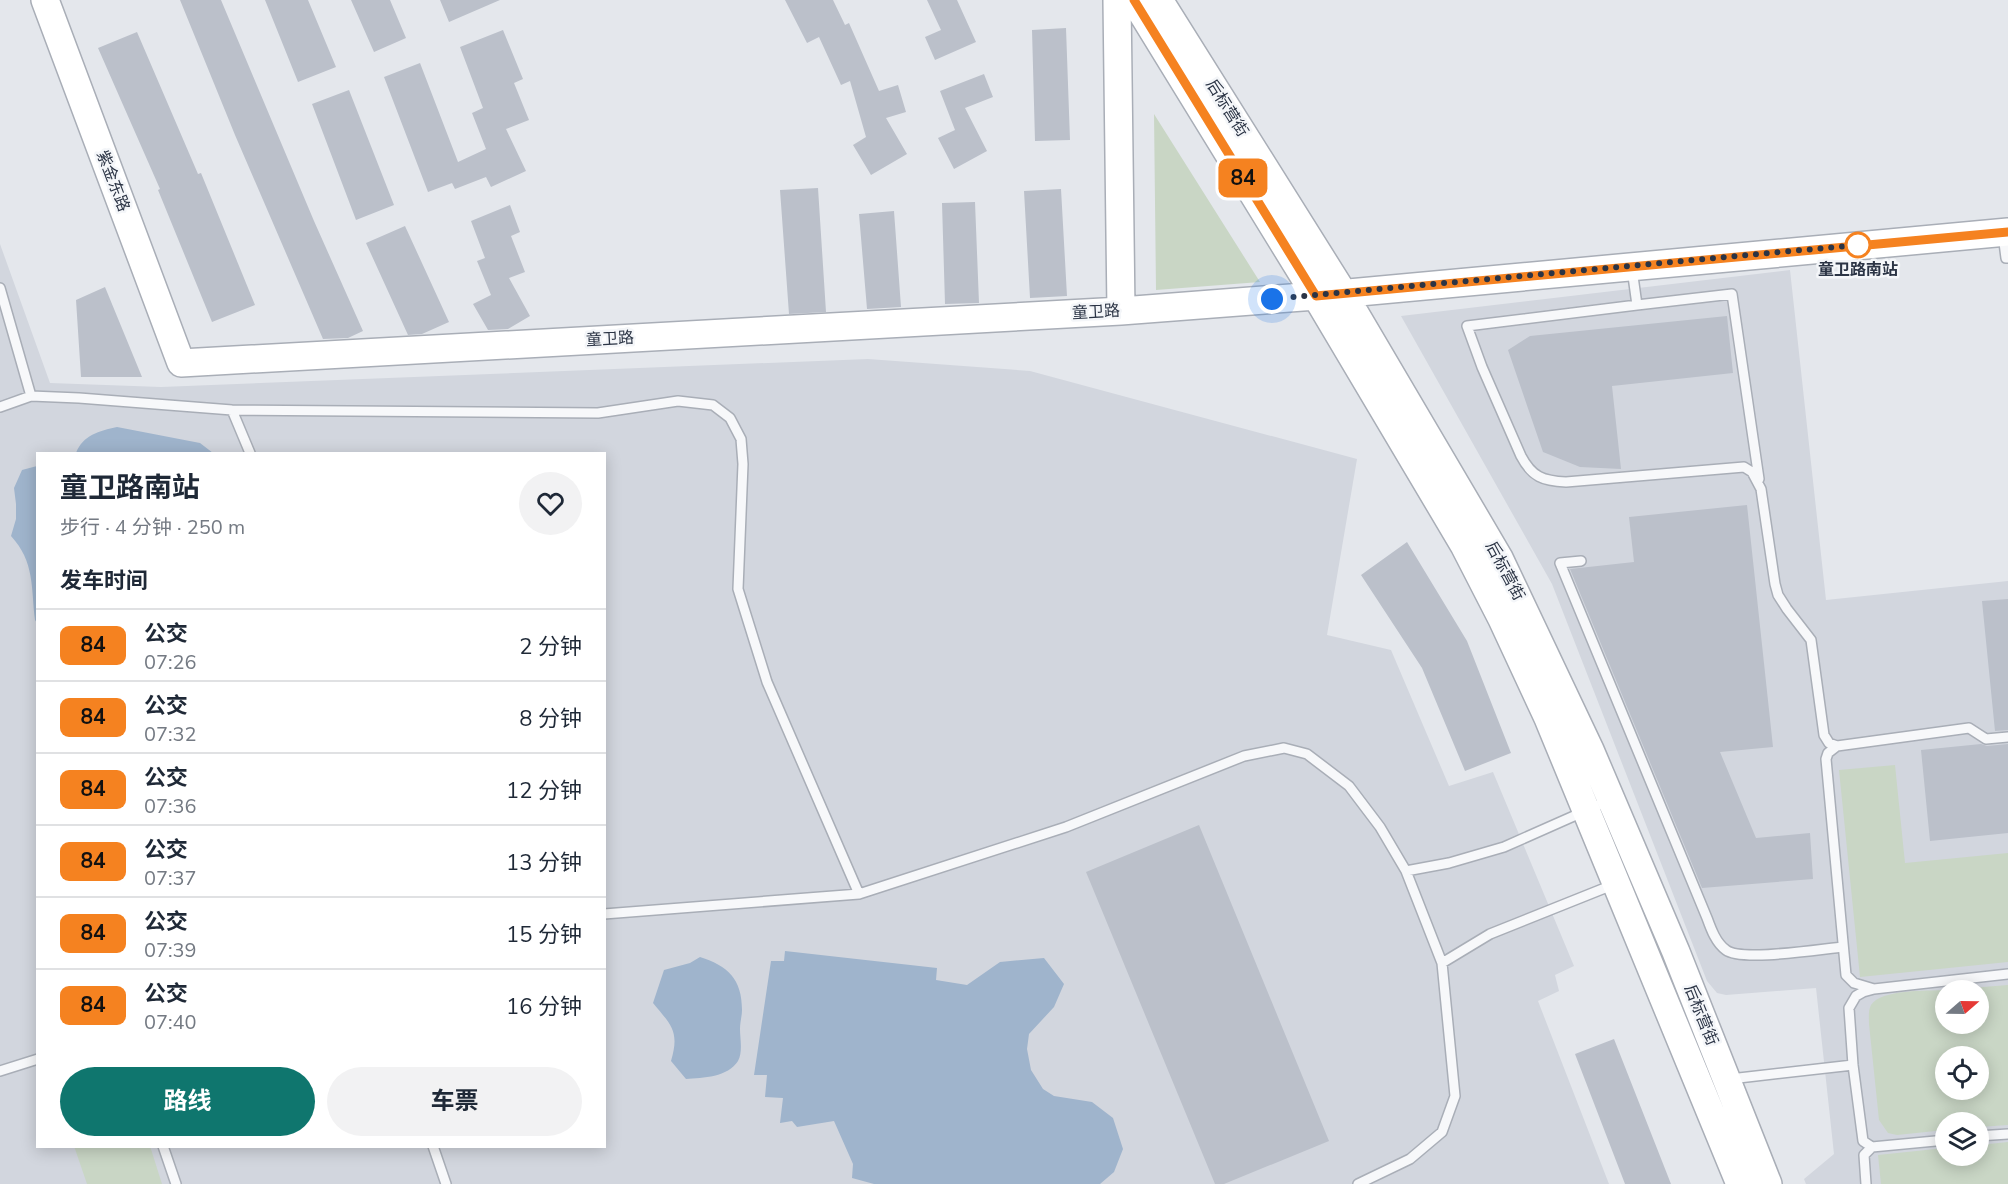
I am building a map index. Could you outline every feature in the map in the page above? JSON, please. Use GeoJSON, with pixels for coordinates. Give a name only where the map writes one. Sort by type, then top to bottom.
{"type":"FeatureCollection","features":[{"type":"Feature","properties":{"kind":"street","name":"紫金东路"},"geometry":{"type":"LineString","coordinates":[[45,0],[181,363]]}},
{"type":"Feature","properties":{"kind":"street"},"geometry":{"type":"LineString","coordinates":[[1117,0],[1121,311]]}},
{"type":"Feature","properties":{"kind":"street","name":"后标营街"},"geometry":{"type":"LineString","coordinates":[[1134,0],[1316,296],[1464,545],[1534,688],[1599,805]]}},
{"type":"Feature","properties":{"kind":"street","name":"后标营街"},"geometry":{"type":"LineString","coordinates":[[1159,0],[1343,293],[1499,558],[1536,634],[1599,805],[1730,1123],[1768,1184]]}},
{"type":"Feature","properties":{"kind":"street","name":"童卫路"},"geometry":{"type":"LineString","coordinates":[[181,363],[1121,311],[1316,296],[1632,266],[2006,241]]}},
{"type":"Feature","properties":{"kind":"street","name":"后标营街"},"geometry":{"type":"LineString","coordinates":[[1629,877],[1726,1079],[1730,1123],[1740,1184]]}},
{"type":"Feature","properties":{"kind":"lane"},"geometry":{"type":"LineString","coordinates":[[1632,266],[1637,305]]}},
{"type":"Feature","properties":{"kind":"lane"},"geometry":{"type":"LineString","coordinates":[[0,288],[31,396]]}},
{"type":"Feature","properties":{"kind":"lane"},"geometry":{"type":"LineString","coordinates":[[1761,489],[1752,471],[1744,466],[1566,482],[1549,481],[1537,476],[1527,468],[1482,367],[1467,326],[1732,294],[1761,489],[1775,584],[1778,595],[1787,609],[1811,639],[1815,653],[1824,735],[1829,743],[1837,746],[1969,728],[1986,739],[2008,737]]}},
{"type":"Feature","properties":{"kind":"lane"},"geometry":{"type":"LineString","coordinates":[[0,407],[31,396],[232,410],[598,413],[678,400],[713,405],[730,418],[741,439],[743,464],[738,588],[767,681],[859,894]]}},
{"type":"Feature","properties":{"kind":"lane"},"geometry":{"type":"LineString","coordinates":[[232,410],[250,452]]}},
{"type":"Feature","properties":{"kind":"lane"},"geometry":{"type":"LineString","coordinates":[[1581,561],[1560,563],[1719,943],[1732,954],[1752,955],[1843,947]]}},
{"type":"Feature","properties":{"kind":"lane"},"geometry":{"type":"LineString","coordinates":[[1837,746],[1828,753],[1826,759],[1847,978],[1859,986],[1874,989]]}},
{"type":"Feature","properties":{"kind":"lane"},"geometry":{"type":"LineString","coordinates":[[606,914],[859,894],[1066,827],[1244,756],[1284,748],[1306,754],[1349,786],[1380,827],[1406,871],[1442,963],[1455,1096],[1442,1132],[1410,1159],[1358,1184]]}},
{"type":"Feature","properties":{"kind":"lane"},"geometry":{"type":"LineString","coordinates":[[1406,871],[1449,863],[1504,847],[1599,805]]}},
{"type":"Feature","properties":{"kind":"lane"},"geometry":{"type":"LineString","coordinates":[[1442,963],[1490,934],[1629,877]]}},
{"type":"Feature","properties":{"kind":"lane"},"geometry":{"type":"LineString","coordinates":[[1935,1141],[1872,1147],[1863,1141],[1853,1065],[1849,1008],[1856,996],[1874,989],[2008,974]]}},
{"type":"Feature","properties":{"kind":"lane"},"geometry":{"type":"LineString","coordinates":[[0,1071],[36,1060]]}},
{"type":"Feature","properties":{"kind":"lane"},"geometry":{"type":"LineString","coordinates":[[1726,1079],[1853,1065]]}},
{"type":"Feature","properties":{"kind":"lane"},"geometry":{"type":"LineString","coordinates":[[1989,1136],[2008,1134]]}},
{"type":"Feature","properties":{"kind":"lane"},"geometry":{"type":"LineString","coordinates":[[1866,1184],[1864,1155],[1872,1147]]}},
{"type":"Feature","properties":{"kind":"lane"},"geometry":{"type":"LineString","coordinates":[[164,1148],[176,1184]]}},
{"type":"Feature","properties":{"kind":"lane"},"geometry":{"type":"LineString","coordinates":[[435,1148],[446,1184]]}},
{"type":"Feature","properties":{"kind":"shaded area"},"geometry":{"type":"Polygon","coordinates":[[[0,244],[50,383],[161,387],[868,359],[1030,371],[1357,459],[1327,635],[1391,650],[1449,786],[1493,772],[1574,966],[1555,975],[1559,991],[1538,1001],[1609,1184],[0,1184],[0,244]]]}},
{"type":"Feature","properties":{"kind":"shaded area"},"geometry":{"type":"Polygon","coordinates":[[[1790,270],[1826,600],[2008,581],[2008,1184],[1806,1184],[1804,1179],[1834,1154],[1816,988],[1726,995],[1717,993],[1707,981],[1552,584],[1401,316],[1790,270]]]}},
{"type":"Feature","properties":{"kind":"green space"},"geometry":{"type":"Polygon","coordinates":[[[1154,114],[1260,282],[1156,290],[1154,114]]]}},
{"type":"Feature","properties":{"kind":"green space"},"geometry":{"type":"Polygon","coordinates":[[[1895,765],[1905,863],[2008,853],[2008,962],[1860,977],[1839,770],[1895,765]]]}},
{"type":"Feature","properties":{"kind":"green space"},"geometry":{"type":"Polygon","coordinates":[[[2008,985],[2008,1125],[1989,1126],[1989,1112],[1935,1112],[1935,1131],[1897,1135],[1888,1133],[1879,1120],[1869,1024],[1870,1007],[1884,996],[1935,990],[1935,1034],[1989,1034],[1989,987],[2008,985]]]}},
{"type":"Feature","properties":{"kind":"green space"},"geometry":{"type":"Polygon","coordinates":[[[2008,1142],[2008,1184],[1881,1184],[1878,1155],[1935,1149],[1935,1166],[1989,1166],[1989,1144],[2008,1142]]]}},
{"type":"Feature","properties":{"kind":"green space"},"geometry":{"type":"Polygon","coordinates":[[[75,1148],[151,1148],[162,1184],[87,1184],[75,1148]]]}},
{"type":"Feature","properties":{"kind":"water"},"geometry":{"type":"Polygon","coordinates":[[[117,427],[200,443],[212,452],[76,452],[87,438],[98,432],[117,427]]]}},
{"type":"Feature","properties":{"kind":"water"},"geometry":{"type":"Polygon","coordinates":[[[36,466],[36,622],[28,566],[19,546],[11,536],[16,519],[14,488],[22,470],[36,466]]]}},
{"type":"Feature","properties":{"kind":"water"},"geometry":{"type":"Polygon","coordinates":[[[785,951],[937,968],[936,980],[967,985],[1000,962],[1044,958],[1064,984],[1054,1007],[1029,1034],[1027,1049],[1031,1070],[1043,1089],[1054,1096],[1092,1102],[1113,1118],[1123,1149],[1114,1172],[1100,1184],[874,1184],[852,1178],[853,1164],[834,1121],[797,1127],[792,1121],[780,1123],[783,1098],[765,1097],[767,1075],[754,1075],[771,961],[784,961],[785,951]]]}},
{"type":"Feature","properties":{"kind":"water"},"geometry":{"type":"Polygon","coordinates":[[[700,957],[726,970],[736,982],[742,1010],[741,1045],[738,1061],[728,1070],[707,1077],[686,1079],[671,1061],[675,1042],[672,1029],[653,1003],[664,970],[690,963],[700,957]]]}},
{"type":"Feature","properties":{"kind":"building"},"geometry":{"type":"Polygon","coordinates":[[[180,0],[221,0],[363,331],[348,338],[323,339],[180,0]]]}},
{"type":"Feature","properties":{"kind":"building"},"geometry":{"type":"Polygon","coordinates":[[[265,0],[308,0],[336,67],[298,82],[265,0]]]}},
{"type":"Feature","properties":{"kind":"building"},"geometry":{"type":"Polygon","coordinates":[[[351,0],[390,0],[406,38],[374,52],[351,0]]]}},
{"type":"Feature","properties":{"kind":"building"},"geometry":{"type":"Polygon","coordinates":[[[440,0],[500,0],[449,22],[440,0]]]}},
{"type":"Feature","properties":{"kind":"building"},"geometry":{"type":"Polygon","coordinates":[[[785,0],[833,0],[845,25],[849,23],[879,91],[898,85],[906,112],[886,118],[907,154],[871,175],[853,145],[866,137],[850,81],[841,85],[819,37],[807,43],[785,0]]]}},
{"type":"Feature","properties":{"kind":"building"},"geometry":{"type":"Polygon","coordinates":[[[927,0],[957,0],[976,42],[935,60],[925,37],[941,30],[927,0]]]}},
{"type":"Feature","properties":{"kind":"building"},"geometry":{"type":"Polygon","coordinates":[[[1066,28],[1070,140],[1035,141],[1032,30],[1066,28]]]}},
{"type":"Feature","properties":{"kind":"building"},"geometry":{"type":"Polygon","coordinates":[[[503,30],[523,79],[514,83],[529,120],[506,129],[526,171],[491,187],[486,177],[455,189],[452,183],[428,192],[384,77],[420,63],[458,162],[486,149],[472,113],[483,108],[460,47],[503,30]]]}},
{"type":"Feature","properties":{"kind":"building"},"geometry":{"type":"Polygon","coordinates":[[[137,32],[198,174],[201,173],[255,305],[212,322],[158,190],[160,189],[98,48],[137,32]]]}},
{"type":"Feature","properties":{"kind":"building"},"geometry":{"type":"Polygon","coordinates":[[[984,74],[993,97],[965,108],[987,151],[954,169],[938,138],[955,130],[940,91],[984,74]]]}},
{"type":"Feature","properties":{"kind":"building"},"geometry":{"type":"Polygon","coordinates":[[[349,90],[394,205],[356,220],[312,104],[349,90]]]}},
{"type":"Feature","properties":{"kind":"building"},"geometry":{"type":"Polygon","coordinates":[[[818,188],[826,312],[789,314],[780,190],[818,188]]]}},
{"type":"Feature","properties":{"kind":"building"},"geometry":{"type":"Polygon","coordinates":[[[1061,189],[1067,296],[1030,298],[1024,191],[1061,189]]]}},
{"type":"Feature","properties":{"kind":"building"},"geometry":{"type":"Polygon","coordinates":[[[975,202],[979,303],[945,304],[942,203],[975,202]]]}},
{"type":"Feature","properties":{"kind":"building"},"geometry":{"type":"Polygon","coordinates":[[[510,205],[520,232],[511,236],[525,272],[509,278],[530,316],[508,329],[488,330],[473,304],[491,295],[477,261],[485,258],[471,221],[510,205]]]}},
{"type":"Feature","properties":{"kind":"building"},"geometry":{"type":"Polygon","coordinates":[[[894,211],[901,307],[867,309],[859,214],[894,211]]]}},
{"type":"Feature","properties":{"kind":"building"},"geometry":{"type":"Polygon","coordinates":[[[405,226],[449,322],[422,334],[408,335],[366,243],[405,226]]]}},
{"type":"Feature","properties":{"kind":"building"},"geometry":{"type":"Polygon","coordinates":[[[105,287],[142,377],[81,377],[76,300],[105,287]]]}},
{"type":"Feature","properties":{"kind":"building"},"geometry":{"type":"Polygon","coordinates":[[[1727,316],[1733,373],[1612,386],[1621,469],[1580,467],[1543,452],[1508,350],[1530,336],[1727,316]]]}},
{"type":"Feature","properties":{"kind":"building"},"geometry":{"type":"Polygon","coordinates":[[[1747,505],[1773,747],[1720,752],[1756,838],[1810,833],[1813,879],[1702,888],[1570,569],[1634,562],[1629,517],[1747,505]]]}},
{"type":"Feature","properties":{"kind":"building"},"geometry":{"type":"Polygon","coordinates":[[[1407,542],[1467,641],[1511,753],[1465,771],[1422,668],[1361,575],[1407,542]]]}},
{"type":"Feature","properties":{"kind":"building"},"geometry":{"type":"Polygon","coordinates":[[[2008,599],[2008,730],[1995,731],[1982,601],[2008,599]]]}},
{"type":"Feature","properties":{"kind":"building"},"geometry":{"type":"Polygon","coordinates":[[[1981,744],[1987,746],[2008,744],[2008,833],[1930,841],[1921,750],[1981,744]]]}},
{"type":"Feature","properties":{"kind":"building"},"geometry":{"type":"Polygon","coordinates":[[[1199,825],[1329,1141],[1224,1184],[1215,1184],[1086,872],[1199,825]]]}},
{"type":"Feature","properties":{"kind":"building"},"geometry":{"type":"Polygon","coordinates":[[[1614,1039],[1671,1184],[1625,1184],[1575,1054],[1614,1039]]]}},
{"type":"Feature","properties":{"kind":"bus line","name":"84"},"geometry":{"type":"LineString","coordinates":[[1134,0],[1316,296],[2008,232]]}},
{"type":"Feature","properties":{"kind":"place","name":"童卫路南站"},"geometry":{"type":"Point","coordinates":[1858,245]}},
{"type":"Feature","properties":{"kind":"route"},"geometry":{"type":"LineString","coordinates":[[1272,299],[1868,244],[1858,245]]}}]}
